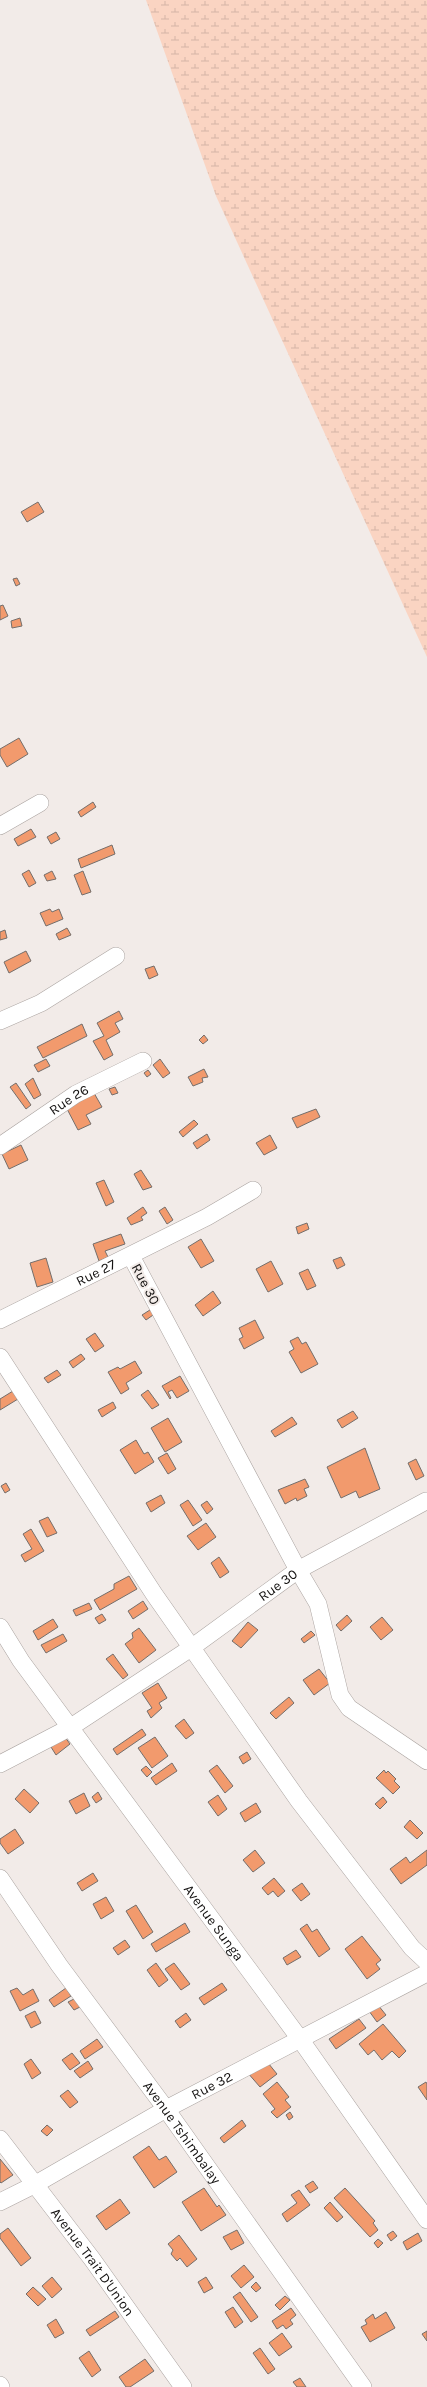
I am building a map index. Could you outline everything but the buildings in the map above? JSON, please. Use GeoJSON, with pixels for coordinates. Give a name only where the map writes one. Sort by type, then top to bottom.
{"type":"FeatureCollection","features":[{"type":"Feature","properties":{"kind":"street"},"geometry":{"type":"LineString","coordinates":[[0,826],[40,803]]}},
{"type":"Feature","properties":{"kind":"street"},"geometry":{"type":"LineString","coordinates":[[0,1021],[41,1003],[116,956]]}},
{"type":"Feature","properties":{"kind":"street","name":"Rue 26"},"geometry":{"type":"LineString","coordinates":[[0,1146],[76,1094],[143,1061]]}},
{"type":"Feature","properties":{"kind":"street","name":"Rue 27"},"geometry":{"type":"LineString","coordinates":[[0,1320],[207,1217],[253,1190]]}},
{"type":"Feature","properties":{"kind":"street","name":"Rue 30"},"geometry":{"type":"LineString","coordinates":[[0,1764],[71,1727],[192,1648],[298,1570],[131,1256]]}},
{"type":"Feature","properties":{"kind":"street"},"geometry":{"type":"LineString","coordinates":[[0,1357],[154,1594],[299,1802],[412,1948],[427,1962]]}},
{"type":"Feature","properties":{"kind":"street"},"geometry":{"type":"LineString","coordinates":[[426,1501],[298,1570],[318,1604],[340,1695],[349,1708],[427,1761]]}},
{"type":"Feature","properties":{"kind":"street","name":"Avenue Sunga"},"geometry":{"type":"LineString","coordinates":[[0,1626],[21,1661],[300,2039],[427,2220]]}},
{"type":"Feature","properties":{"kind":"street","name":"Avenue Tshimbalay"},"geometry":{"type":"LineString","coordinates":[[0,1878],[59,1965],[166,2110],[363,2387]]}},
{"type":"Feature","properties":{"kind":"street","name":"Rue 32"},"geometry":{"type":"LineString","coordinates":[[0,2202],[34,2185],[166,2110],[427,1973]]}},
{"type":"Feature","properties":{"kind":"street","name":"Avenue Trait D'Union"},"geometry":{"type":"LineString","coordinates":[[0,2139],[34,2185],[92,2258],[183,2387]]}},
{"type":"Feature","properties":{"kind":"green space"},"geometry":{"type":"Polygon","coordinates":[[[146,0],[427,0],[427,657],[216,196],[146,0]]]}}]}
